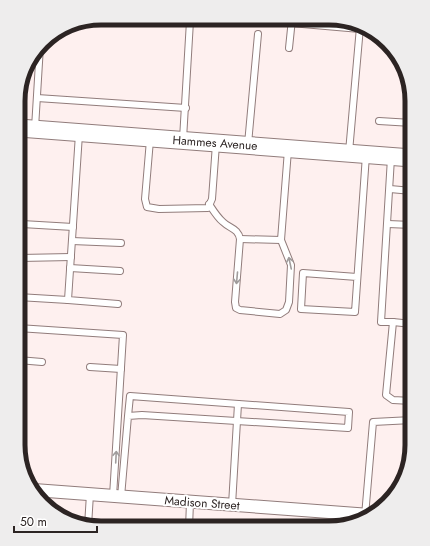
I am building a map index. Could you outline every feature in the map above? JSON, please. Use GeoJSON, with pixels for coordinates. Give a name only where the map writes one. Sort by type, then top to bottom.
{"type":"FeatureCollection","features":[{"type":"Feature","properties":{"kind":"street","name":"Hammes Avenue"},"geometry":{"type":"LineString","coordinates":[[27,129],[405,157]]}},
{"type":"Feature","properties":{"kind":"street","name":"Madison Street"},"geometry":{"type":"LineString","coordinates":[[41,490],[356,516]]}},
{"type":"Feature","properties":{"kind":"lane"},"geometry":{"type":"LineString","coordinates":[[183,141],[190,25]]}},
{"type":"Feature","properties":{"kind":"lane"},"geometry":{"type":"LineString","coordinates":[[288,48],[291,25]]}},
{"type":"Feature","properties":{"kind":"lane"},"geometry":{"type":"LineString","coordinates":[[357,277],[303,273],[301,309],[355,312],[357,277],[360,32]]}},
{"type":"Feature","properties":{"kind":"lane"},"geometry":{"type":"LineString","coordinates":[[248,146],[258,34]]}},
{"type":"Feature","properties":{"kind":"lane"},"geometry":{"type":"LineString","coordinates":[[27,129],[37,98],[39,57]]}},
{"type":"Feature","properties":{"kind":"lane"},"geometry":{"type":"LineString","coordinates":[[37,98],[186,108]]}},
{"type":"Feature","properties":{"kind":"lane"},"geometry":{"type":"LineString","coordinates":[[379,121],[405,123]]}},
{"type":"Feature","properties":{"kind":"lane"},"geometry":{"type":"LineString","coordinates":[[68,300],[80,133]]}},
{"type":"Feature","properties":{"kind":"lane"},"geometry":{"type":"LineString","coordinates":[[151,138],[145,199],[147,206],[159,209],[208,208],[212,199],[216,143]]}},
{"type":"Feature","properties":{"kind":"lane"},"geometry":{"type":"LineString","coordinates":[[209,204],[224,224],[237,231],[240,239],[235,295],[236,308],[245,311],[280,314],[284,313],[287,307],[292,272],[290,260],[281,240],[288,148]]}},
{"type":"Feature","properties":{"kind":"lane"},"geometry":{"type":"LineString","coordinates":[[391,156],[381,322],[405,323]]}},
{"type":"Feature","properties":{"kind":"lane"},"geometry":{"type":"LineString","coordinates":[[390,189],[405,190]]}},
{"type":"Feature","properties":{"kind":"lane"},"geometry":{"type":"LineString","coordinates":[[25,224],[73,227]]}},
{"type":"Feature","properties":{"kind":"lane"},"geometry":{"type":"LineString","coordinates":[[388,224],[405,225]]}},
{"type":"Feature","properties":{"kind":"lane"},"geometry":{"type":"LineString","coordinates":[[240,239],[281,240]]}},
{"type":"Feature","properties":{"kind":"lane"},"geometry":{"type":"LineString","coordinates":[[72,242],[121,243]]}},
{"type":"Feature","properties":{"kind":"lane"},"geometry":{"type":"LineString","coordinates":[[25,258],[71,257]]}},
{"type":"Feature","properties":{"kind":"lane"},"geometry":{"type":"LineString","coordinates":[[70,268],[120,271]]}},
{"type":"Feature","properties":{"kind":"lane"},"geometry":{"type":"LineString","coordinates":[[25,297],[118,304]]}},
{"type":"Feature","properties":{"kind":"lane"},"geometry":{"type":"LineString","coordinates":[[393,322],[386,395],[393,400],[405,401]]}},
{"type":"Feature","properties":{"kind":"lane"},"geometry":{"type":"LineString","coordinates":[[25,329],[123,336],[117,496]]}},
{"type":"Feature","properties":{"kind":"lane"},"geometry":{"type":"LineString","coordinates":[[25,361],[42,362]]}},
{"type":"Feature","properties":{"kind":"lane"},"geometry":{"type":"LineString","coordinates":[[90,367],[121,369]]}},
{"type":"Feature","properties":{"kind":"lane"},"geometry":{"type":"LineString","coordinates":[[117,496],[130,396],[348,412],[348,428],[142,415],[128,416]]}},
{"type":"Feature","properties":{"kind":"lane"},"geometry":{"type":"LineString","coordinates":[[232,505],[238,404]]}},
{"type":"Feature","properties":{"kind":"lane"},"geometry":{"type":"LineString","coordinates":[[367,511],[373,422],[405,420]]}},
{"type":"Feature","properties":{"kind":"lane"},"geometry":{"type":"LineString","coordinates":[[88,520],[90,494]]}},
{"type":"Feature","properties":{"kind":"lane"},"geometry":{"type":"LineString","coordinates":[[189,521],[190,502]]}}]}
